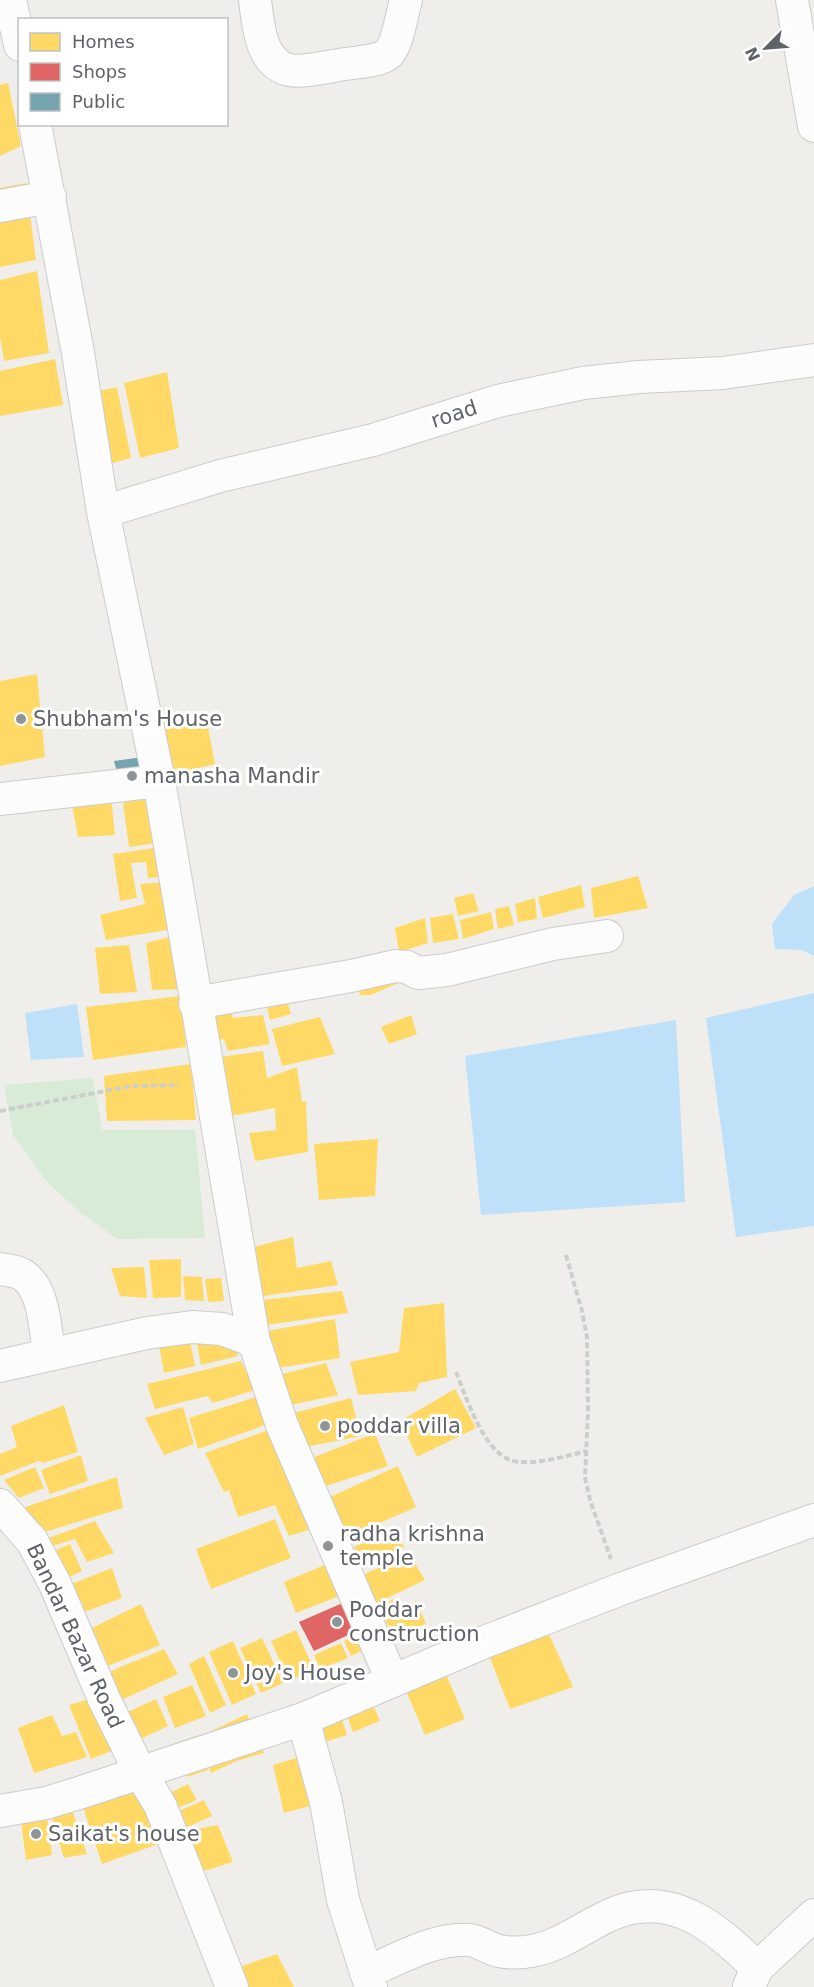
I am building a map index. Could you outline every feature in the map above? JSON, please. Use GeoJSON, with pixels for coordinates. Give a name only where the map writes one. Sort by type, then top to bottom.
{"type":"FeatureCollection","features":[{"type":"Feature","properties":{"kind":"street"},"geometry":{"type":"LineString","coordinates":[[10,0],[18,36]]}},
{"type":"Feature","properties":{"kind":"street"},"geometry":{"type":"LineString","coordinates":[[255,0],[265,50],[275,62],[290,70],[322,68],[378,59],[389,52],[394,42],[406,0]]}},
{"type":"Feature","properties":{"kind":"street"},"geometry":{"type":"LineString","coordinates":[[792,0],[814,126]]}},
{"type":"Feature","properties":{"kind":"street"},"geometry":{"type":"LineString","coordinates":[[35,126],[78,353],[103,512],[159,781],[254,1341],[287,1436],[392,1680]]}},
{"type":"Feature","properties":{"kind":"street"},"geometry":{"type":"LineString","coordinates":[[0,206],[50,197]]}},
{"type":"Feature","properties":{"kind":"street","name":"road"},"geometry":{"type":"LineString","coordinates":[[103,512],[220,476],[374,440],[498,401],[583,383],[723,373],[814,360]]}},
{"type":"Feature","properties":{"kind":"street"},"geometry":{"type":"LineString","coordinates":[[0,799],[159,781]]}},
{"type":"Feature","properties":{"kind":"street"},"geometry":{"type":"LineString","coordinates":[[195,1003],[351,976],[395,966],[418,973],[447,970],[553,945],[607,936]]}},
{"type":"Feature","properties":{"kind":"street"},"geometry":{"type":"LineString","coordinates":[[0,1269],[22,1274],[34,1288],[41,1306],[50,1353]]}},
{"type":"Feature","properties":{"kind":"street"},"geometry":{"type":"LineString","coordinates":[[0,1366],[147,1333],[192,1327],[222,1329],[254,1341]]}},
{"type":"Feature","properties":{"kind":"street","name":"Bandar Bazar Road"},"geometry":{"type":"LineString","coordinates":[[0,1505],[32,1541],[55,1584],[100,1691],[141,1774],[160,1804],[232,1987]]}},
{"type":"Feature","properties":{"kind":"street"},"geometry":{"type":"LineString","coordinates":[[0,1811],[46,1803],[141,1774],[303,1719],[392,1680],[621,1588],[814,1520]]}},
{"type":"Feature","properties":{"kind":"street"},"geometry":{"type":"LineString","coordinates":[[303,1719],[326,1802],[344,1900],[368,1980],[447,1941],[472,1940],[499,1951],[529,1952],[554,1945],[611,1914],[648,1905],[678,1910],[728,1939],[753,1978],[814,1915]]}},
{"type":"Feature","properties":{"kind":"path"},"geometry":{"type":"LineString","coordinates":[[0,1111],[132,1086],[154,1084],[209,1086]]}},
{"type":"Feature","properties":{"kind":"path"},"geometry":{"type":"LineString","coordinates":[[566,1255],[587,1337],[588,1411],[585,1478],[590,1500],[621,1588]]}},
{"type":"Feature","properties":{"kind":"path"},"geometry":{"type":"LineString","coordinates":[[456,1372],[477,1424],[492,1445],[508,1460],[532,1462],[586,1451]]}},
{"type":"Feature","properties":{"kind":"green space"},"geometry":{"type":"Polygon","coordinates":[[[93,1078],[102,1130],[195,1130],[205,1238],[117,1239],[80,1212],[47,1182],[13,1135],[4,1085],[93,1078]]]}},
{"type":"Feature","properties":{"kind":"water"},"geometry":{"type":"Polygon","coordinates":[[[814,886],[814,956],[802,950],[775,949],[772,924],[794,895],[814,886]]]}},
{"type":"Feature","properties":{"kind":"water"},"geometry":{"type":"Polygon","coordinates":[[[814,993],[814,1226],[736,1237],[706,1018],[814,993]]]}},
{"type":"Feature","properties":{"kind":"water"},"geometry":{"type":"Polygon","coordinates":[[[77,1004],[84,1057],[31,1060],[25,1013],[77,1004]]]}},
{"type":"Feature","properties":{"kind":"water"},"geometry":{"type":"Polygon","coordinates":[[[676,1020],[685,1202],[481,1215],[465,1056],[676,1020]]]}},
{"type":"Feature","properties":{"kind":"building: Homes"},"geometry":{"type":"Polygon","coordinates":[[[8,83],[21,146],[0,156],[0,85],[8,83]]]}},
{"type":"Feature","properties":{"kind":"building: Homes"},"geometry":{"type":"Polygon","coordinates":[[[26,183],[36,260],[0,267],[0,188],[26,183]]]}},
{"type":"Feature","properties":{"kind":"building: Homes"},"geometry":{"type":"Polygon","coordinates":[[[37,271],[49,353],[4,361],[0,337],[0,280],[37,271]]]}},
{"type":"Feature","properties":{"kind":"building: Homes"},"geometry":{"type":"Polygon","coordinates":[[[55,359],[63,405],[0,416],[0,371],[55,359]]]}},
{"type":"Feature","properties":{"kind":"building: Homes"},"geometry":{"type":"Polygon","coordinates":[[[167,372],[179,448],[140,458],[124,383],[167,372]]]}},
{"type":"Feature","properties":{"kind":"building: Homes"},"geometry":{"type":"Polygon","coordinates":[[[117,387],[131,458],[104,465],[89,393],[117,387]]]}},
{"type":"Feature","properties":{"kind":"building: Homes","name":"Shubham's House"},"geometry":{"type":"Polygon","coordinates":[[[37,674],[45,757],[0,766],[0,681],[37,674]]]}},
{"type":"Feature","properties":{"kind":"building: Homes"},"geometry":{"type":"Polygon","coordinates":[[[206,716],[215,764],[173,774],[162,723],[206,716]]]}},
{"type":"Feature","properties":{"kind":"building: Homes"},"geometry":{"type":"Polygon","coordinates":[[[109,780],[115,835],[78,837],[68,784],[109,780]]]}},
{"type":"Feature","properties":{"kind":"building: Homes"},"geometry":{"type":"Polygon","coordinates":[[[151,796],[157,843],[129,847],[123,803],[151,796]]]}},
{"type":"Feature","properties":{"kind":"building: Homes"},"geometry":{"type":"Polygon","coordinates":[[[161,847],[161,877],[148,878],[146,862],[131,863],[137,898],[120,901],[113,854],[161,847]]]}},
{"type":"Feature","properties":{"kind":"building: Homes"},"geometry":{"type":"Polygon","coordinates":[[[638,876],[648,908],[594,918],[591,888],[638,876]]]}},
{"type":"Feature","properties":{"kind":"building: Homes"},"geometry":{"type":"Polygon","coordinates":[[[166,882],[173,929],[106,940],[100,915],[145,904],[140,884],[166,882]]]}},
{"type":"Feature","properties":{"kind":"building: Homes"},"geometry":{"type":"Polygon","coordinates":[[[581,885],[585,907],[543,918],[538,897],[581,885]]]}},
{"type":"Feature","properties":{"kind":"building: Homes"},"geometry":{"type":"Polygon","coordinates":[[[473,893],[479,911],[458,916],[454,898],[473,893]]]}},
{"type":"Feature","properties":{"kind":"building: Homes"},"geometry":{"type":"Polygon","coordinates":[[[535,898],[537,919],[518,922],[515,904],[535,898]]]}},
{"type":"Feature","properties":{"kind":"building: Homes"},"geometry":{"type":"Polygon","coordinates":[[[509,906],[514,925],[498,929],[495,909],[509,906]]]}},
{"type":"Feature","properties":{"kind":"building: Homes"},"geometry":{"type":"Polygon","coordinates":[[[491,912],[494,929],[463,939],[460,920],[491,912]]]}},
{"type":"Feature","properties":{"kind":"building: Homes"},"geometry":{"type":"Polygon","coordinates":[[[453,914],[459,939],[433,943],[430,918],[453,914]]]}},
{"type":"Feature","properties":{"kind":"building: Homes"},"geometry":{"type":"Polygon","coordinates":[[[425,918],[428,943],[399,952],[395,928],[425,918]]]}},
{"type":"Feature","properties":{"kind":"building: Homes"},"geometry":{"type":"Polygon","coordinates":[[[177,935],[182,989],[152,990],[146,943],[177,935]]]}},
{"type":"Feature","properties":{"kind":"building: Homes"},"geometry":{"type":"Polygon","coordinates":[[[129,945],[137,992],[100,994],[95,948],[129,945]]]}},
{"type":"Feature","properties":{"kind":"building: Homes"},"geometry":{"type":"Polygon","coordinates":[[[353,969],[394,972],[398,983],[371,995],[360,995],[353,969]]]}},
{"type":"Feature","properties":{"kind":"building: Homes"},"geometry":{"type":"Polygon","coordinates":[[[281,981],[291,1014],[270,1020],[262,985],[281,981]]]}},
{"type":"Feature","properties":{"kind":"building: Homes"},"geometry":{"type":"Polygon","coordinates":[[[198,995],[226,995],[233,1018],[263,1015],[270,1044],[228,1051],[224,1039],[203,1044],[198,995]]]}},
{"type":"Feature","properties":{"kind":"building: Homes"},"geometry":{"type":"Polygon","coordinates":[[[181,996],[186,1047],[93,1060],[86,1007],[181,996]]]}},
{"type":"Feature","properties":{"kind":"building: Homes"},"geometry":{"type":"Polygon","coordinates":[[[411,1015],[417,1034],[389,1044],[381,1027],[411,1015]]]}},
{"type":"Feature","properties":{"kind":"building: Homes"},"geometry":{"type":"Polygon","coordinates":[[[320,1017],[335,1054],[282,1066],[272,1029],[320,1017]]]}},
{"type":"Feature","properties":{"kind":"building: Homes"},"geometry":{"type":"Polygon","coordinates":[[[263,1051],[267,1078],[297,1067],[302,1102],[306,1101],[308,1152],[255,1161],[249,1133],[276,1130],[275,1108],[219,1118],[207,1059],[263,1051]]]}},
{"type":"Feature","properties":{"kind":"building: Homes"},"geometry":{"type":"Polygon","coordinates":[[[191,1064],[196,1120],[107,1121],[104,1076],[191,1064]]]}},
{"type":"Feature","properties":{"kind":"building: Homes"},"geometry":{"type":"Polygon","coordinates":[[[378,1139],[375,1196],[319,1200],[314,1144],[378,1139]]]}},
{"type":"Feature","properties":{"kind":"building: Homes"},"geometry":{"type":"Polygon","coordinates":[[[293,1237],[297,1268],[331,1261],[338,1285],[237,1300],[231,1253],[293,1237]]]}},
{"type":"Feature","properties":{"kind":"building: Homes"},"geometry":{"type":"Polygon","coordinates":[[[181,1259],[181,1297],[153,1298],[149,1260],[181,1259]]]}},
{"type":"Feature","properties":{"kind":"building: Homes"},"geometry":{"type":"Polygon","coordinates":[[[144,1267],[147,1298],[120,1296],[111,1268],[144,1267]]]}},
{"type":"Feature","properties":{"kind":"building: Homes"},"geometry":{"type":"Polygon","coordinates":[[[183,1276],[202,1277],[204,1301],[185,1300],[183,1276]]]}},
{"type":"Feature","properties":{"kind":"building: Homes"},"geometry":{"type":"Polygon","coordinates":[[[221,1278],[224,1301],[208,1302],[205,1279],[221,1278]]]}},
{"type":"Feature","properties":{"kind":"building: Homes"},"geometry":{"type":"Polygon","coordinates":[[[342,1291],[348,1313],[247,1328],[237,1303],[342,1291]]]}},
{"type":"Feature","properties":{"kind":"building: Homes"},"geometry":{"type":"Polygon","coordinates":[[[444,1303],[447,1377],[419,1383],[416,1391],[358,1395],[350,1362],[399,1352],[404,1308],[444,1303]]]}},
{"type":"Feature","properties":{"kind":"building: Homes"},"geometry":{"type":"Polygon","coordinates":[[[191,1313],[221,1314],[238,1356],[201,1365],[191,1313]]]}},
{"type":"Feature","properties":{"kind":"building: Homes"},"geometry":{"type":"Polygon","coordinates":[[[185,1315],[195,1366],[164,1373],[154,1317],[185,1315]]]}},
{"type":"Feature","properties":{"kind":"building: Homes"},"geometry":{"type":"Polygon","coordinates":[[[335,1319],[340,1358],[265,1370],[249,1334],[335,1319]]]}},
{"type":"Feature","properties":{"kind":"building: Homes"},"geometry":{"type":"Polygon","coordinates":[[[241,1361],[255,1390],[213,1403],[207,1396],[155,1409],[147,1384],[241,1361]]]}},
{"type":"Feature","properties":{"kind":"building: Homes"},"geometry":{"type":"Polygon","coordinates":[[[326,1363],[338,1395],[286,1406],[271,1377],[326,1363]]]}},
{"type":"Feature","properties":{"kind":"building: Homes"},"geometry":{"type":"Polygon","coordinates":[[[455,1389],[476,1428],[417,1457],[400,1421],[455,1389]]]}},
{"type":"Feature","properties":{"kind":"building: Homes"},"geometry":{"type":"Polygon","coordinates":[[[262,1395],[274,1422],[198,1449],[189,1418],[262,1395]]]}},
{"type":"Feature","properties":{"kind":"building: Homes","name":"poddar villa"},"geometry":{"type":"Polygon","coordinates":[[[351,1398],[361,1436],[300,1448],[286,1415],[351,1398]]]}},
{"type":"Feature","properties":{"kind":"building: Homes"},"geometry":{"type":"Polygon","coordinates":[[[64,1405],[78,1452],[43,1463],[39,1461],[0,1476],[0,1454],[17,1447],[11,1426],[64,1405]]]}},
{"type":"Feature","properties":{"kind":"building: Homes"},"geometry":{"type":"Polygon","coordinates":[[[183,1407],[194,1444],[164,1455],[145,1418],[183,1407]]]}},
{"type":"Feature","properties":{"kind":"building: Homes"},"geometry":{"type":"Polygon","coordinates":[[[277,1427],[321,1526],[289,1536],[275,1505],[238,1517],[229,1490],[224,1492],[205,1453],[277,1427]]]}},
{"type":"Feature","properties":{"kind":"building: Homes"},"geometry":{"type":"Polygon","coordinates":[[[375,1433],[388,1466],[326,1486],[312,1458],[375,1433]]]}},
{"type":"Feature","properties":{"kind":"building: Homes"},"geometry":{"type":"Polygon","coordinates":[[[81,1455],[88,1481],[50,1494],[41,1470],[81,1455]]]}},
{"type":"Feature","properties":{"kind":"building: Homes"},"geometry":{"type":"Polygon","coordinates":[[[398,1466],[416,1507],[348,1537],[330,1497],[398,1466]]]}},
{"type":"Feature","properties":{"kind":"building: Homes"},"geometry":{"type":"Polygon","coordinates":[[[35,1467],[44,1488],[19,1498],[4,1480],[35,1467]]]}},
{"type":"Feature","properties":{"kind":"building: Homes"},"geometry":{"type":"Polygon","coordinates":[[[117,1477],[123,1508],[38,1534],[25,1507],[117,1477]]]}},
{"type":"Feature","properties":{"kind":"building: Homes"},"geometry":{"type":"Polygon","coordinates":[[[275,1519],[291,1558],[211,1589],[196,1549],[275,1519]]]}},
{"type":"Feature","properties":{"kind":"building: Homes"},"geometry":{"type":"Polygon","coordinates":[[[95,1521],[114,1553],[87,1562],[75,1539],[46,1548],[43,1540],[95,1521]]]}},
{"type":"Feature","properties":{"kind":"building: Homes"},"geometry":{"type":"Polygon","coordinates":[[[394,1527],[404,1547],[362,1566],[354,1547],[394,1527]]]}},
{"type":"Feature","properties":{"kind":"building: Homes"},"geometry":{"type":"Polygon","coordinates":[[[70,1544],[82,1571],[61,1581],[47,1554],[70,1544]]]}},
{"type":"Feature","properties":{"kind":"building: Homes"},"geometry":{"type":"Polygon","coordinates":[[[409,1553],[425,1580],[377,1603],[363,1575],[409,1553]]]}},
{"type":"Feature","properties":{"kind":"building: Homes"},"geometry":{"type":"Polygon","coordinates":[[[341,1558],[355,1590],[296,1613],[284,1582],[341,1558]]]}},
{"type":"Feature","properties":{"kind":"building: Homes"},"geometry":{"type":"Polygon","coordinates":[[[112,1568],[122,1598],[71,1617],[61,1588],[112,1568]]]}},
{"type":"Feature","properties":{"kind":"building: Homes"},"geometry":{"type":"Polygon","coordinates":[[[396,1598],[401,1608],[416,1601],[426,1624],[399,1633],[390,1629],[378,1607],[396,1598]]]}},
{"type":"Feature","properties":{"kind":"building: Homes"},"geometry":{"type":"Polygon","coordinates":[[[141,1604],[160,1645],[103,1668],[86,1631],[141,1604]]]}},
{"type":"Feature","properties":{"kind":"building: Homes"},"geometry":{"type":"Polygon","coordinates":[[[539,1612],[573,1687],[510,1709],[481,1635],[539,1612]]]}},
{"type":"Feature","properties":{"kind":"building: Homes"},"geometry":{"type":"Polygon","coordinates":[[[377,1626],[368,1648],[351,1656],[344,1641],[377,1626]]]}},
{"type":"Feature","properties":{"kind":"building: Homes"},"geometry":{"type":"Polygon","coordinates":[[[296,1630],[314,1669],[289,1681],[271,1641],[296,1630]]]}},
{"type":"Feature","properties":{"kind":"building: Homes"},"geometry":{"type":"Polygon","coordinates":[[[262,1638],[283,1683],[261,1693],[240,1648],[262,1638]]]}},
{"type":"Feature","properties":{"kind":"building: Homes","name":"Joy's House"},"geometry":{"type":"Polygon","coordinates":[[[233,1641],[256,1694],[232,1705],[209,1652],[233,1641]]]}},
{"type":"Feature","properties":{"kind":"building: Homes"},"geometry":{"type":"Polygon","coordinates":[[[341,1643],[348,1658],[320,1669],[314,1655],[341,1643]]]}},
{"type":"Feature","properties":{"kind":"building: Homes"},"geometry":{"type":"Polygon","coordinates":[[[164,1649],[178,1674],[113,1704],[99,1676],[164,1649]]]}},
{"type":"Feature","properties":{"kind":"building: Homes"},"geometry":{"type":"Polygon","coordinates":[[[436,1650],[465,1719],[425,1735],[395,1665],[436,1650]]]}},
{"type":"Feature","properties":{"kind":"building: Homes"},"geometry":{"type":"Polygon","coordinates":[[[204,1656],[226,1705],[210,1713],[189,1664],[204,1656]]]}},
{"type":"Feature","properties":{"kind":"building: Homes"},"geometry":{"type":"Polygon","coordinates":[[[363,1682],[380,1721],[353,1732],[338,1692],[363,1682]]]}},
{"type":"Feature","properties":{"kind":"building: Homes"},"geometry":{"type":"Polygon","coordinates":[[[192,1685],[206,1716],[175,1728],[163,1697],[192,1685]]]}},
{"type":"Feature","properties":{"kind":"building: Homes"},"geometry":{"type":"Polygon","coordinates":[[[334,1693],[347,1735],[312,1746],[334,1693]]]}},
{"type":"Feature","properties":{"kind":"building: Homes"},"geometry":{"type":"Polygon","coordinates":[[[96,1697],[119,1748],[91,1759],[69,1705],[96,1697]]]}},
{"type":"Feature","properties":{"kind":"building: Homes"},"geometry":{"type":"Polygon","coordinates":[[[156,1699],[168,1726],[134,1742],[121,1715],[156,1699]]]}},
{"type":"Feature","properties":{"kind":"building: Homes"},"geometry":{"type":"Polygon","coordinates":[[[247,1714],[264,1753],[237,1761],[211,1773],[201,1748],[208,1770],[187,1777],[173,1744],[196,1736],[197,1738],[247,1714]]]}},
{"type":"Feature","properties":{"kind":"building: Homes"},"geometry":{"type":"Polygon","coordinates":[[[52,1715],[62,1736],[76,1732],[87,1757],[34,1773],[18,1728],[52,1715]]]}},
{"type":"Feature","properties":{"kind":"building: Homes"},"geometry":{"type":"Polygon","coordinates":[[[303,1756],[299,1768],[313,1805],[284,1813],[273,1765],[303,1756]]]}},
{"type":"Feature","properties":{"kind":"building: Homes"},"geometry":{"type":"Polygon","coordinates":[[[188,1784],[197,1800],[167,1812],[160,1798],[188,1784]]]}},
{"type":"Feature","properties":{"kind":"building: Homes"},"geometry":{"type":"Polygon","coordinates":[[[139,1786],[161,1843],[102,1864],[83,1807],[139,1786]]]}},
{"type":"Feature","properties":{"kind":"building: Homes"},"geometry":{"type":"Polygon","coordinates":[[[204,1800],[212,1816],[176,1832],[168,1816],[204,1800]]]}},
{"type":"Feature","properties":{"kind":"building: Homes"},"geometry":{"type":"Polygon","coordinates":[[[72,1809],[87,1854],[64,1858],[51,1811],[72,1809]]]}},
{"type":"Feature","properties":{"kind":"building: Homes","name":"Saikat's house"},"geometry":{"type":"Polygon","coordinates":[[[46,1810],[52,1855],[26,1860],[20,1814],[46,1810]]]}},
{"type":"Feature","properties":{"kind":"building: Homes"},"geometry":{"type":"Polygon","coordinates":[[[218,1825],[233,1862],[188,1876],[174,1833],[218,1825]]]}},
{"type":"Feature","properties":{"kind":"building: Homes"},"geometry":{"type":"Polygon","coordinates":[[[277,1954],[294,1987],[232,1987],[227,1971],[277,1954]]]}},
{"type":"Feature","properties":{"kind":"building: Shops","name":"Poddar construction"},"geometry":{"type":"Polygon","coordinates":[[[361,1595],[374,1623],[314,1651],[299,1622],[361,1595]]]}},
{"type":"Feature","properties":{"kind":"building: Public","name":"manasha Mandir"},"geometry":{"type":"Polygon","coordinates":[[[143,757],[148,790],[123,795],[114,761],[143,757]]]}},
{"type":"Feature","properties":{"kind":"place","name":"Shubham's House"},"geometry":{"type":"Point","coordinates":[21,719]}},
{"type":"Feature","properties":{"kind":"place","name":"manasha Mandir"},"geometry":{"type":"Point","coordinates":[132,776]}},
{"type":"Feature","properties":{"kind":"place","name":"poddar villa"},"geometry":{"type":"Point","coordinates":[325,1426]}},
{"type":"Feature","properties":{"kind":"place","name":"radha krishna temple"},"geometry":{"type":"Point","coordinates":[328,1546]}},
{"type":"Feature","properties":{"kind":"place","name":"Poddar construction"},"geometry":{"type":"Point","coordinates":[337,1622]}},
{"type":"Feature","properties":{"kind":"place","name":"Joy's House"},"geometry":{"type":"Point","coordinates":[233,1673]}},
{"type":"Feature","properties":{"kind":"place","name":"Saikat's house"},"geometry":{"type":"Point","coordinates":[36,1834]}}]}
